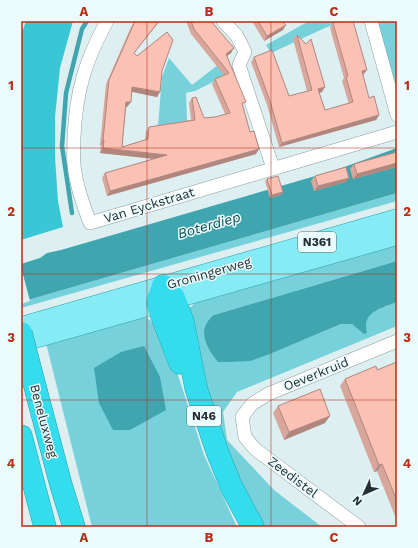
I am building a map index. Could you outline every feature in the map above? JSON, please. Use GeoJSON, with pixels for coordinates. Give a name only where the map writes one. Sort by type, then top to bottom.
{"type":"FeatureCollection","features":[{"type":"Feature","properties":{"kind":"highway","name":"N46"},"geometry":{"type":"LineString","coordinates":[[165,296],[165,326],[176,352],[194,416],[224,493],[241,527]]}},
{"type":"Feature","properties":{"kind":"highway","name":"N46"},"geometry":{"type":"LineString","coordinates":[[165,296],[183,322],[188,353],[202,411],[231,486],[253,527]]}},
{"type":"Feature","properties":{"kind":"highway","name":"Beneluxweg"},"geometry":{"type":"LineString","coordinates":[[21,332],[61,485]]}},
{"type":"Feature","properties":{"kind":"highway","name":"Beneluxweg"},"geometry":{"type":"LineString","coordinates":[[21,436],[45,527]]}},
{"type":"Feature","properties":{"kind":"highway"},"geometry":{"type":"LineString","coordinates":[[61,485],[68,527]]}},
{"type":"Feature","properties":{"kind":"highway"},"geometry":{"type":"LineString","coordinates":[[61,485],[74,527]]}},
{"type":"Feature","properties":{"kind":"main road","name":"Groningerweg"},"geometry":{"type":"LineString","coordinates":[[25,351],[165,296],[397,219]]}},
{"type":"Feature","properties":{"kind":"main road","name":"Groningerweg"},"geometry":{"type":"LineString","coordinates":[[21,327],[165,296],[397,235]]}},
{"type":"Feature","properties":{"kind":"street","name":"Van Eyckstraat"},"geometry":{"type":"LineString","coordinates":[[108,21],[96,42],[83,75],[75,112],[73,163],[79,192],[90,223],[397,132]]}},
{"type":"Feature","properties":{"kind":"street"},"geometry":{"type":"LineString","coordinates":[[223,21],[237,36],[245,52],[240,65],[273,168]]}},
{"type":"Feature","properties":{"kind":"street"},"geometry":{"type":"LineString","coordinates":[[371,21],[397,115]]}},
{"type":"Feature","properties":{"kind":"street","name":"Oeverkruid"},"geometry":{"type":"LineString","coordinates":[[242,417],[252,404],[268,394],[397,341]]}},
{"type":"Feature","properties":{"kind":"street","name":"Zeedistel"},"geometry":{"type":"LineString","coordinates":[[242,417],[245,437],[255,449],[359,527]]}},
{"type":"Feature","properties":{"kind":"shaded area"},"geometry":{"type":"Polygon","coordinates":[[[26,21],[73,21],[60,68],[55,117],[55,157],[58,201],[63,227],[21,240],[21,35],[26,21]]]}},
{"type":"Feature","properties":{"kind":"shaded area"},"geometry":{"type":"Polygon","coordinates":[[[309,21],[348,21],[327,27],[271,53],[266,45],[309,21]]]}},
{"type":"Feature","properties":{"kind":"shaded area"},"geometry":{"type":"Polygon","coordinates":[[[377,21],[397,21],[397,89],[377,21]]]}},
{"type":"Feature","properties":{"kind":"shaded area"},"geometry":{"type":"Polygon","coordinates":[[[169,58],[192,85],[223,61],[229,74],[195,91],[186,93],[187,121],[158,126],[162,77],[169,58]]]}},
{"type":"Feature","properties":{"kind":"shaded area"},"geometry":{"type":"Polygon","coordinates":[[[397,193],[397,201],[21,308],[21,302],[397,193]]]}},
{"type":"Feature","properties":{"kind":"shaded area"},"geometry":{"type":"Polygon","coordinates":[[[397,240],[397,261],[214,315],[270,354],[341,324],[352,324],[366,333],[365,326],[367,320],[374,312],[397,302],[397,326],[237,392],[223,412],[227,440],[274,490],[322,527],[264,527],[235,477],[203,392],[189,309],[201,296],[397,240]]]}},
{"type":"Feature","properties":{"kind":"shaded area"},"geometry":{"type":"Polygon","coordinates":[[[146,317],[161,329],[177,372],[204,455],[237,527],[92,527],[46,343],[132,318],[146,317]]]}},
{"type":"Feature","properties":{"kind":"water","name":"Boterdiep"},"geometry":{"type":"Polygon","coordinates":[[[397,148],[397,193],[21,302],[21,264],[40,258],[47,253],[336,170],[397,148]]]}},
{"type":"Feature","properties":{"kind":"water"},"geometry":{"type":"Polygon","coordinates":[[[397,261],[397,302],[379,309],[370,316],[367,320],[367,333],[364,334],[352,324],[341,324],[250,361],[218,362],[207,344],[204,332],[205,326],[214,315],[397,261]]]}},
{"type":"Feature","properties":{"kind":"water"},"geometry":{"type":"Polygon","coordinates":[[[144,346],[160,377],[166,410],[130,430],[113,430],[99,403],[94,368],[121,352],[144,346]]]}},
{"type":"Feature","properties":{"kind":"pier"},"geometry":{"type":"Polygon","coordinates":[[[21,267],[30,301],[21,304],[21,267]]]}},
{"type":"Feature","properties":{"kind":"building"},"geometry":{"type":"Polygon","coordinates":[[[135,21],[159,21],[134,53],[137,56],[167,32],[173,40],[162,71],[160,92],[132,87],[131,102],[126,102],[122,147],[148,139],[149,127],[195,120],[192,98],[196,97],[204,118],[230,113],[215,79],[229,73],[194,29],[191,21],[211,21],[234,48],[226,54],[246,102],[242,103],[250,132],[254,131],[259,149],[110,191],[105,173],[167,155],[103,148],[109,80],[135,21]]]}},
{"type":"Feature","properties":{"kind":"building"},"geometry":{"type":"Polygon","coordinates":[[[258,21],[282,21],[286,25],[267,36],[258,21]]]}},
{"type":"Feature","properties":{"kind":"building"},"geometry":{"type":"Polygon","coordinates":[[[353,21],[367,70],[362,71],[369,98],[374,96],[379,115],[282,143],[270,101],[254,57],[272,50],[289,96],[312,90],[297,35],[306,44],[311,39],[325,87],[318,89],[325,110],[353,102],[346,77],[348,76],[333,23],[353,21]]]}},
{"type":"Feature","properties":{"kind":"building"},"geometry":{"type":"Polygon","coordinates":[[[397,152],[397,163],[357,174],[354,164],[397,152]]]}},
{"type":"Feature","properties":{"kind":"building"},"geometry":{"type":"Polygon","coordinates":[[[346,167],[349,178],[318,186],[315,176],[346,167]]]}},
{"type":"Feature","properties":{"kind":"building"},"geometry":{"type":"Polygon","coordinates":[[[278,176],[283,192],[272,195],[267,179],[278,176]]]}},
{"type":"Feature","properties":{"kind":"building"},"geometry":{"type":"Polygon","coordinates":[[[397,362],[397,501],[382,464],[379,465],[345,379],[376,366],[377,370],[397,362]]]}},
{"type":"Feature","properties":{"kind":"building"},"geometry":{"type":"Polygon","coordinates":[[[320,389],[330,416],[289,432],[278,406],[320,389]]]}},
{"type":"Feature","properties":{"kind":"waterway"},"geometry":{"type":"LineString","coordinates":[[72,213],[62,146],[66,93],[82,29],[87,21]]}}]}
